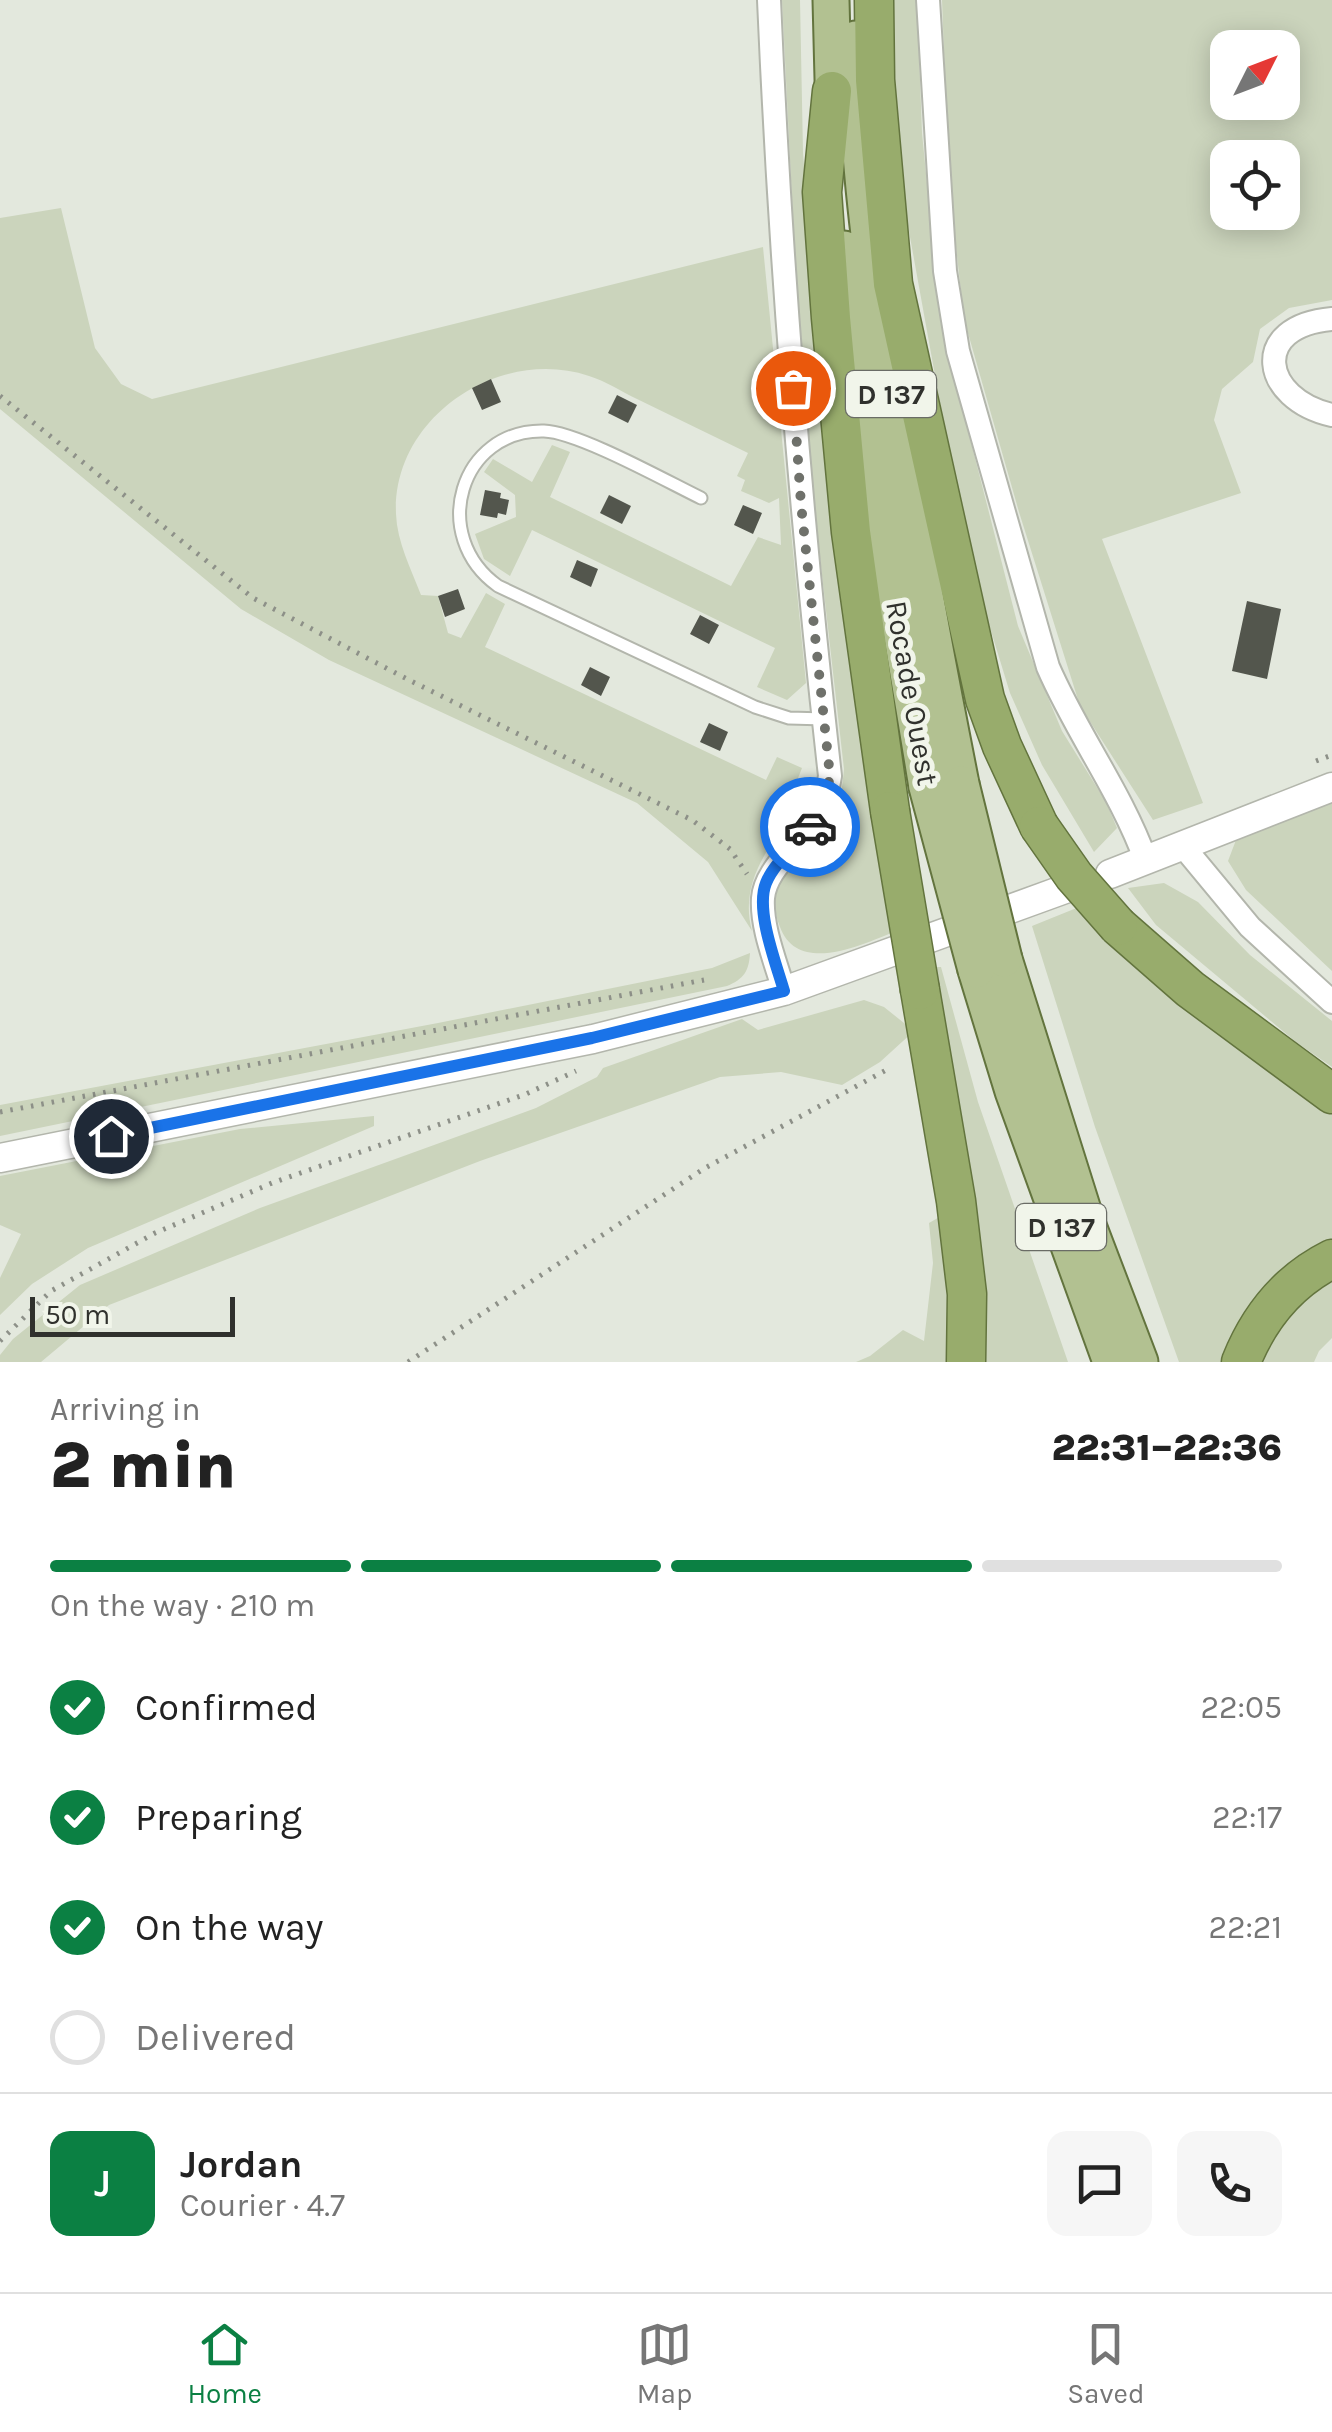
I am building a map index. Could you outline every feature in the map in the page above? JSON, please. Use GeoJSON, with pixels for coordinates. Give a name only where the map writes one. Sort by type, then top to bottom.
{"type":"FeatureCollection","features":[{"type":"Feature","properties":{"kind":"highway"},"geometry":{"type":"LineString","coordinates":[[874,0],[876,80],[893,284],[985,699],[1002,746],[1039,826],[1074,876],[1118,926],[1190,989],[1332,1094]]}},
{"type":"Feature","properties":{"kind":"highway"},"geometry":{"type":"LineString","coordinates":[[832,91],[822,192],[851,532],[890,811],[952,1168],[966,1294],[966,1362]]}},
{"type":"Feature","properties":{"kind":"highway"},"geometry":{"type":"LineString","coordinates":[[1241,1362],[1259,1324],[1274,1304],[1295,1282],[1332,1258]]}},
{"type":"Feature","properties":{"kind":"main road","name":"Rocade Ouest"},"geometry":{"type":"LineString","coordinates":[[831,0],[832,91],[853,343],[944,785],[990,964],[1013,1091],[1111,1362]]}},
{"type":"Feature","properties":{"kind":"main road","name":"Rocade Ouest"},"geometry":{"type":"LineString","coordinates":[[856,0],[856,78],[869,241],[944,785]]}},
{"type":"Feature","properties":{"kind":"main road","name":"Rocade Ouest"},"geometry":{"type":"LineString","coordinates":[[990,964],[1140,1362]]}},
{"type":"Feature","properties":{"kind":"street"},"geometry":{"type":"LineString","coordinates":[[768,0],[782,275],[830,776],[825,802],[772,873],[763,896],[763,912],[784,991]]}},
{"type":"Feature","properties":{"kind":"street"},"geometry":{"type":"LineString","coordinates":[[928,0],[945,271],[958,351],[1048,667],[1063,702],[1120,796],[1146,861]]}},
{"type":"Feature","properties":{"kind":"street"},"geometry":{"type":"LineString","coordinates":[[1332,319],[1313,321],[1280,339],[1273,364],[1284,389],[1297,400],[1332,415]]}},
{"type":"Feature","properties":{"kind":"street"},"geometry":{"type":"LineString","coordinates":[[1110,874],[1332,787]]}},
{"type":"Feature","properties":{"kind":"street"},"geometry":{"type":"LineString","coordinates":[[1182,845],[1250,927],[1332,1002]]}},
{"type":"Feature","properties":{"kind":"street"},"geometry":{"type":"LineString","coordinates":[[0,1158],[592,1038],[784,991],[1065,889]]}},
{"type":"Feature","properties":{"kind":"lane"},"geometry":{"type":"LineString","coordinates":[[701,498],[571,437],[543,431],[508,439],[480,461],[460,496],[458,520],[470,559],[483,576],[498,586],[755,707],[789,718],[825,719]]}},
{"type":"Feature","properties":{"kind":"path"},"geometry":{"type":"LineString","coordinates":[[0,396],[253,598],[692,820],[730,849],[763,896]]}},
{"type":"Feature","properties":{"kind":"path"},"geometry":{"type":"LineString","coordinates":[[1316,761],[1332,755]]}},
{"type":"Feature","properties":{"kind":"path"},"geometry":{"type":"LineString","coordinates":[[0,1112],[718,978]]}},
{"type":"Feature","properties":{"kind":"path"},"geometry":{"type":"LineString","coordinates":[[0,1341],[52,1291],[154,1233],[272,1184],[557,1082],[582,1066],[592,1038]]}},
{"type":"Feature","properties":{"kind":"path"},"geometry":{"type":"LineString","coordinates":[[408,1362],[705,1168],[890,1068]]}},
{"type":"Feature","properties":{"kind":"path"},"geometry":{"type":"LineString","coordinates":[[422,1352],[428,1362]]}},
{"type":"Feature","properties":{"kind":"green space"},"geometry":{"type":"Polygon","coordinates":[[[782,0],[800,0],[803,153],[827,435],[896,931],[850,948],[816,953],[789,942],[778,922],[775,904],[786,871],[834,811],[844,769],[802,399],[782,0]]]}},
{"type":"Feature","properties":{"kind":"green space"},"geometry":{"type":"Polygon","coordinates":[[[888,0],[917,0],[922,133],[941,325],[1018,626],[1062,731],[1106,802],[1117,828],[1094,852],[1042,765],[1010,693],[987,618],[946,436],[895,154],[888,0]]]}},
{"type":"Feature","properties":{"kind":"green space"},"geometry":{"type":"Polygon","coordinates":[[[942,0],[1332,0],[1332,300],[1289,308],[1260,329],[1253,362],[1222,389],[1214,420],[1241,493],[1102,539],[1203,803],[1153,820],[1080,706],[964,319],[949,183],[942,0]]]}},
{"type":"Feature","properties":{"kind":"green space"},"geometry":{"type":"Polygon","coordinates":[[[61,208],[95,348],[121,384],[152,399],[763,247],[806,683],[787,700],[757,687],[775,648],[532,530],[510,576],[484,559],[475,534],[516,517],[515,495],[484,472],[493,459],[532,482],[552,445],[570,452],[550,497],[731,586],[758,537],[781,545],[779,498],[769,503],[741,491],[745,480],[737,476],[748,453],[608,384],[555,369],[521,371],[488,381],[458,397],[432,420],[412,447],[399,479],[396,514],[402,545],[421,595],[438,596],[448,633],[461,638],[486,593],[505,604],[485,647],[766,780],[777,757],[802,768],[793,791],[800,811],[767,851],[753,881],[749,914],[752,931],[708,862],[637,803],[329,660],[241,609],[0,409],[0,218],[61,208]]]}},
{"type":"Feature","properties":{"kind":"green space"},"geometry":{"type":"Polygon","coordinates":[[[1332,801],[1332,971],[1246,890],[1228,861],[1236,840],[1332,801]]]}},
{"type":"Feature","properties":{"kind":"green space"},"geometry":{"type":"Polygon","coordinates":[[[1164,883],[1198,902],[1250,955],[1332,1021],[1332,1067],[1296,1042],[1156,925],[1128,888],[1164,883]]]}},
{"type":"Feature","properties":{"kind":"green space"},"geometry":{"type":"Polygon","coordinates":[[[1084,905],[1332,1107],[1332,1245],[1229,1362],[1179,1362],[1095,1127],[1032,926],[1084,905]]]}},
{"type":"Feature","properties":{"kind":"green space"},"geometry":{"type":"Polygon","coordinates":[[[750,953],[745,974],[727,986],[0,1136],[0,1105],[712,968],[750,953]]]}},
{"type":"Feature","properties":{"kind":"green space"},"geometry":{"type":"Polygon","coordinates":[[[933,967],[941,967],[978,1102],[1068,1362],[976,1362],[933,967]]]}},
{"type":"Feature","properties":{"kind":"green space"},"geometry":{"type":"Polygon","coordinates":[[[864,1000],[884,1007],[914,1031],[880,1062],[842,1085],[781,1072],[720,1077],[480,1161],[109,1305],[41,1362],[0,1362],[0,1355],[13,1339],[80,1285],[260,1208],[536,1108],[597,1077],[603,1068],[742,1019],[758,1030],[864,1000]]]}},
{"type":"Feature","properties":{"kind":"green space"},"geometry":{"type":"Polygon","coordinates":[[[374,1116],[374,1126],[88,1248],[32,1284],[0,1315],[0,1278],[21,1234],[0,1225],[0,1176],[240,1129],[374,1116]]]}},
{"type":"Feature","properties":{"kind":"green space"},"geometry":{"type":"Polygon","coordinates":[[[943,1215],[953,1362],[856,1362],[903,1330],[924,1341],[933,1263],[929,1223],[943,1215]]]}},
{"type":"Feature","properties":{"kind":"green space"},"geometry":{"type":"Polygon","coordinates":[[[1332,1282],[1332,1338],[1314,1362],[1262,1362],[1290,1316],[1307,1298],[1332,1282]]]}},
{"type":"Feature","properties":{"kind":"building"},"geometry":{"type":"Polygon","coordinates":[[[491,379],[501,402],[482,410],[472,388],[491,379]]]}},
{"type":"Feature","properties":{"kind":"building"},"geometry":{"type":"Polygon","coordinates":[[[617,395],[637,405],[628,423],[608,413],[617,395]]]}},
{"type":"Feature","properties":{"kind":"building"},"geometry":{"type":"Polygon","coordinates":[[[485,490],[501,493],[500,498],[509,500],[506,515],[480,515],[485,490]]]}},
{"type":"Feature","properties":{"kind":"building"},"geometry":{"type":"Polygon","coordinates":[[[609,495],[631,506],[622,524],[600,513],[609,495]]]}},
{"type":"Feature","properties":{"kind":"building"},"geometry":{"type":"Polygon","coordinates":[[[743,505],[762,513],[753,534],[734,525],[743,505]]]}},
{"type":"Feature","properties":{"kind":"building"},"geometry":{"type":"Polygon","coordinates":[[[577,560],[598,569],[591,587],[570,577],[577,560]]]}},
{"type":"Feature","properties":{"kind":"building"},"geometry":{"type":"Polygon","coordinates":[[[458,589],[465,609],[445,617],[438,596],[458,589]]]}},
{"type":"Feature","properties":{"kind":"building"},"geometry":{"type":"Polygon","coordinates":[[[1247,601],[1281,609],[1267,679],[1232,671],[1247,601]]]}},
{"type":"Feature","properties":{"kind":"building"},"geometry":{"type":"Polygon","coordinates":[[[700,615],[719,625],[709,644],[690,634],[700,615]]]}},
{"type":"Feature","properties":{"kind":"building"},"geometry":{"type":"Polygon","coordinates":[[[590,667],[610,677],[601,696],[581,685],[590,667]]]}},
{"type":"Feature","properties":{"kind":"building"},"geometry":{"type":"Polygon","coordinates":[[[709,723],[728,732],[720,751],[700,742],[709,723]]]}},
{"type":"Feature","properties":{"kind":"way so far"},"geometry":{"type":"LineString","coordinates":[[793,388],[801,504],[830,776],[825,802],[810,827]]}},
{"type":"Feature","properties":{"kind":"route"},"geometry":{"type":"LineString","coordinates":[[111,1136],[592,1038],[784,991],[763,912],[763,896],[772,873],[810,827]]}}]}
